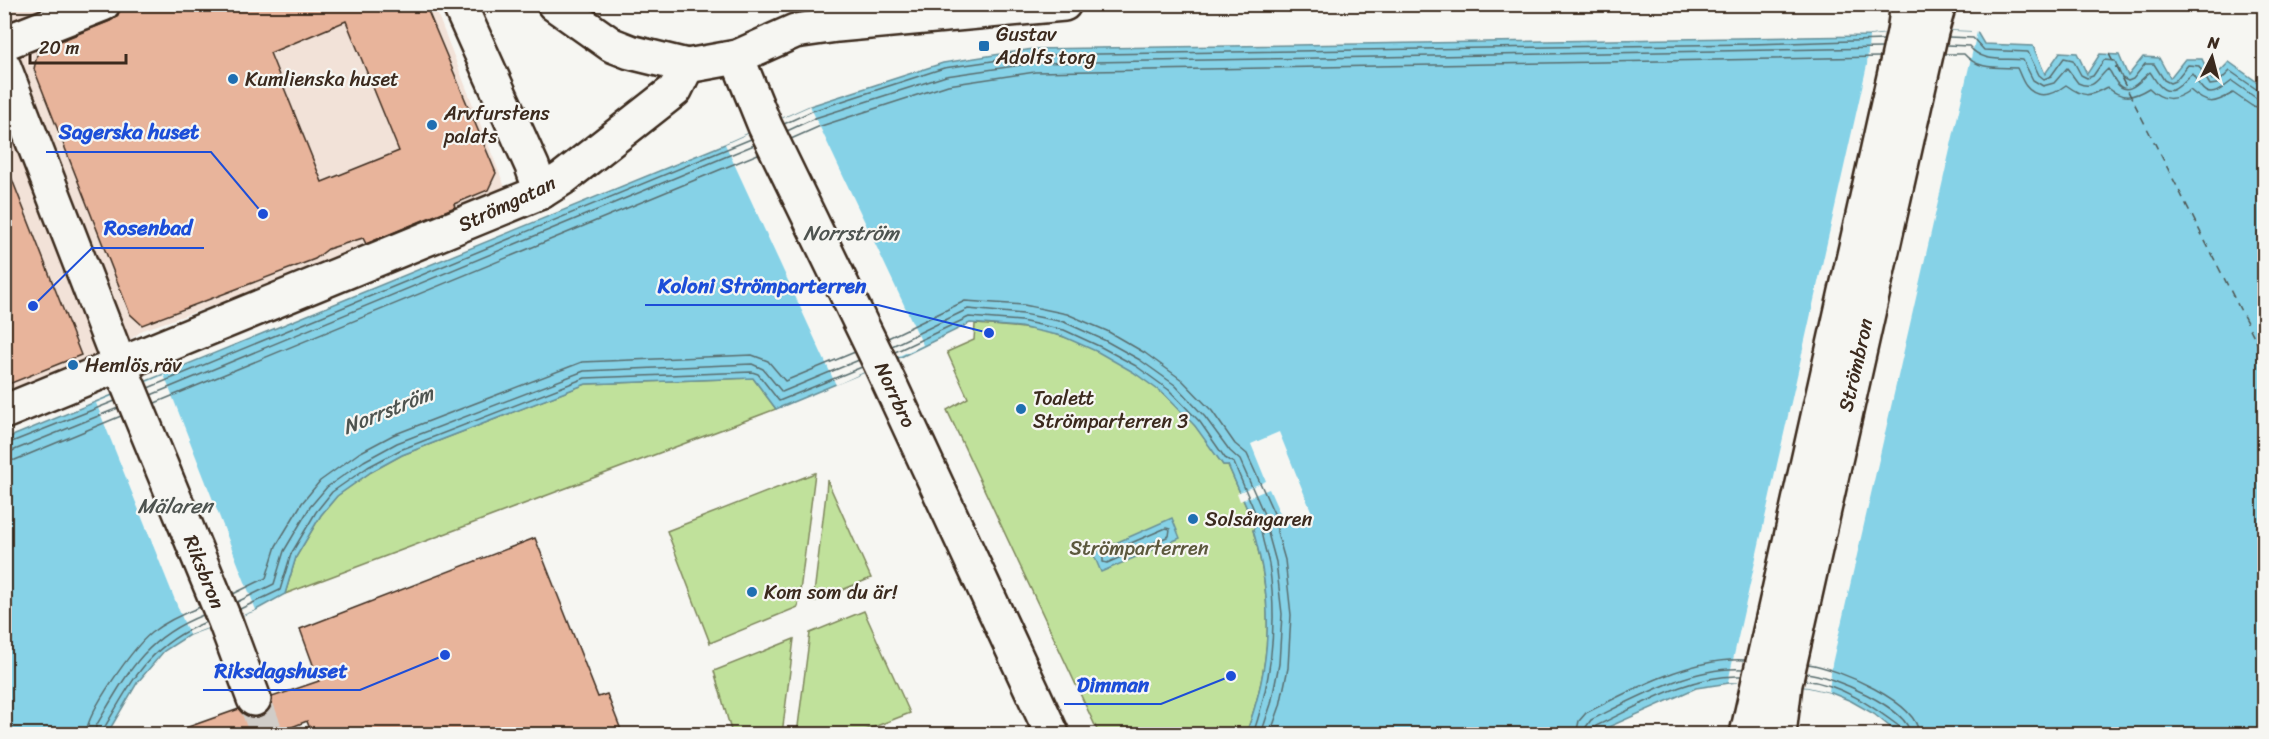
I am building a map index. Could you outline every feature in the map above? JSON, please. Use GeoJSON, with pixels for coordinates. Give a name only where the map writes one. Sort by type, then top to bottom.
{"type":"FeatureCollection","features":[{"type":"Feature","properties":{"kind":"street"},"geometry":{"type":"LineString","coordinates":[[4,43],[103,4]]}},
{"type":"Feature","properties":{"kind":"street"},"geometry":{"type":"LineString","coordinates":[[459,4],[532,166],[541,192]]}},
{"type":"Feature","properties":{"kind":"street"},"geometry":{"type":"LineString","coordinates":[[554,4],[580,16],[612,45],[630,52],[687,66],[737,57],[795,32],[827,26],[1064,4]]}},
{"type":"Feature","properties":{"kind":"street","name":"Strömbron"},"geometry":{"type":"LineString","coordinates":[[1779,731],[1772,684],[1921,18]]}},
{"type":"Feature","properties":{"kind":"street","name":"Norrbro"},"geometry":{"type":"LineString","coordinates":[[737,57],[765,126],[881,365],[1052,735]]}},
{"type":"Feature","properties":{"kind":"street","name":"Strömgatan"},"geometry":{"type":"LineString","coordinates":[[4,412],[124,377],[541,192],[563,178],[675,90],[687,66]]}},
{"type":"Feature","properties":{"kind":"street","name":"Riksbron"},"geometry":{"type":"LineString","coordinates":[[4,67],[124,377],[225,621],[254,699]]}},
{"type":"Feature","properties":{"kind":"street"},"geometry":{"type":"LineString","coordinates":[[1748,735],[1772,684]]}},
{"type":"Feature","properties":{"kind":"shaded area"},"geometry":{"type":"Polygon","coordinates":[[[5,5],[434,5],[506,190],[367,252],[143,330],[102,360],[5,400],[5,5]]]}},
{"type":"Feature","properties":{"kind":"green space","name":"Strömparterren"},"geometry":{"type":"Polygon","coordinates":[[[975,324],[1018,327],[1050,333],[1079,342],[1116,361],[1135,372],[1169,399],[1196,427],[1223,465],[1228,465],[1255,527],[1253,530],[1260,557],[1267,608],[1265,658],[1261,683],[1246,734],[1099,734],[947,410],[968,398],[947,352],[974,340],[975,324]]]}},
{"type":"Feature","properties":{"kind":"green space"},"geometry":{"type":"Polygon","coordinates":[[[753,378],[776,409],[285,594],[296,557],[321,515],[337,496],[371,472],[402,455],[586,384],[753,378]]]}},
{"type":"Feature","properties":{"kind":"green space"},"geometry":{"type":"Polygon","coordinates":[[[815,473],[798,607],[710,643],[667,531],[815,473]]]}},
{"type":"Feature","properties":{"kind":"green space"},"geometry":{"type":"Polygon","coordinates":[[[827,480],[871,578],[813,602],[826,494],[827,480]]]}},
{"type":"Feature","properties":{"kind":"green space"},"geometry":{"type":"Polygon","coordinates":[[[864,611],[910,713],[856,734],[797,734],[810,633],[864,611]]]}},
{"type":"Feature","properties":{"kind":"green space"},"geometry":{"type":"Polygon","coordinates":[[[794,639],[782,734],[732,734],[714,671],[794,639]]]}},
{"type":"Feature","properties":{"kind":"water"},"geometry":{"type":"Polygon","coordinates":[[[1904,32],[1977,32],[1984,44],[2033,46],[2045,74],[2060,52],[2077,53],[2087,74],[2100,54],[2119,55],[2128,76],[2143,57],[2159,58],[2170,78],[2185,59],[2202,59],[2212,80],[2229,62],[2264,87],[2264,734],[1899,734],[1874,714],[1829,692],[1808,687],[1736,682],[1696,688],[1593,734],[1246,734],[1255,708],[1265,658],[1267,608],[1260,557],[1253,530],[1255,527],[1228,465],[1223,465],[1195,426],[1165,395],[1133,372],[1098,352],[1062,336],[1020,327],[970,323],[903,356],[776,409],[753,378],[586,384],[402,455],[371,472],[337,496],[321,515],[296,557],[285,594],[256,610],[189,635],[164,651],[137,683],[107,734],[5,734],[5,439],[725,144],[810,106],[943,63],[1033,49],[1869,36],[1904,32]]]}},
{"type":"Feature","properties":{"kind":"water"},"geometry":{"type":"Polygon","coordinates":[[[1172,518],[1180,538],[1101,572],[1093,553],[1172,518]]]}},
{"type":"Feature","properties":{"kind":"pier"},"geometry":{"type":"Polygon","coordinates":[[[1904,32],[1977,32],[1832,664],[1829,692],[1785,684],[1728,682],[1867,65],[1869,36],[1904,32]]]}},
{"type":"Feature","properties":{"kind":"pier"},"geometry":{"type":"Polygon","coordinates":[[[810,106],[923,345],[836,385],[725,144],[810,106]]]}},
{"type":"Feature","properties":{"kind":"pier"},"geometry":{"type":"Polygon","coordinates":[[[164,375],[256,610],[189,635],[96,403],[164,375]]]}},
{"type":"Feature","properties":{"kind":"pier"},"geometry":{"type":"Polygon","coordinates":[[[1279,432],[1312,513],[1285,525],[1269,489],[1240,501],[1237,493],[1266,481],[1251,444],[1279,432]]]}},
{"type":"Feature","properties":{"kind":"building"},"geometry":{"type":"Polygon","coordinates":[[[121,4],[425,4],[496,173],[488,190],[454,204],[455,207],[366,244],[363,238],[328,249],[315,259],[142,325],[130,314],[34,69],[38,50],[110,21],[118,15],[121,4]],[[346,21],[270,53],[322,182],[399,151],[346,21]]]}},
{"type":"Feature","properties":{"kind":"building"},"geometry":{"type":"Polygon","coordinates":[[[6,164],[81,355],[4,386],[4,165],[6,164]]]}},
{"type":"Feature","properties":{"kind":"building"},"geometry":{"type":"Polygon","coordinates":[[[535,538],[598,697],[607,694],[623,735],[312,735],[307,721],[272,735],[178,735],[177,731],[239,709],[250,717],[261,716],[269,710],[272,697],[319,681],[300,629],[535,538]]]}},
{"type":"Feature","properties":{"kind":"ferry route"},"geometry":{"type":"LineString","coordinates":[[2109,54],[2264,356]]}},
{"type":"Feature","properties":{"kind":"tunnel"},"geometry":{"type":"LineString","coordinates":[[254,699],[267,734]]}},
{"type":"Feature","properties":{"kind":"place","name":"Gustav Adolfs torg"},"geometry":{"type":"Point","coordinates":[984,46]}},
{"type":"Feature","properties":{"kind":"place","name":"Kumlienska huset"},"geometry":{"type":"Point","coordinates":[233,79]}},
{"type":"Feature","properties":{"kind":"place","name":"Arvfurstens palats"},"geometry":{"type":"Point","coordinates":[432,125]}},
{"type":"Feature","properties":{"kind":"place","name":"Sagerska huset"},"geometry":{"type":"Point","coordinates":[263,214]}},
{"type":"Feature","properties":{"kind":"place","name":"Rosenbad"},"geometry":{"type":"Point","coordinates":[33,306]}},
{"type":"Feature","properties":{"kind":"place","name":"Koloni Strömparterren"},"geometry":{"type":"Point","coordinates":[989,333]}},
{"type":"Feature","properties":{"kind":"place","name":"Hemlös räv"},"geometry":{"type":"Point","coordinates":[73,365]}},
{"type":"Feature","properties":{"kind":"place","name":"Toalett Strömparterren 3"},"geometry":{"type":"Point","coordinates":[1021,409]}},
{"type":"Feature","properties":{"kind":"place","name":"Solsångaren"},"geometry":{"type":"Point","coordinates":[1193,519]}},
{"type":"Feature","properties":{"kind":"place","name":"Kom som du är!"},"geometry":{"type":"Point","coordinates":[752,592]}},
{"type":"Feature","properties":{"kind":"place","name":"Riksdagshuset"},"geometry":{"type":"Point","coordinates":[445,655]}},
{"type":"Feature","properties":{"kind":"place","name":"Dimman"},"geometry":{"type":"Point","coordinates":[1231,676]}},
{"type":"Feature","properties":{"kind":"water label","name":"Norrström"},"geometry":{"type":"Point","coordinates":[851,233]}},
{"type":"Feature","properties":{"kind":"water label","name":"Norrström"},"geometry":{"type":"Point","coordinates":[388,410]}},
{"type":"Feature","properties":{"kind":"water label","name":"Mälaren"},"geometry":{"type":"Point","coordinates":[175,506]}}]}
